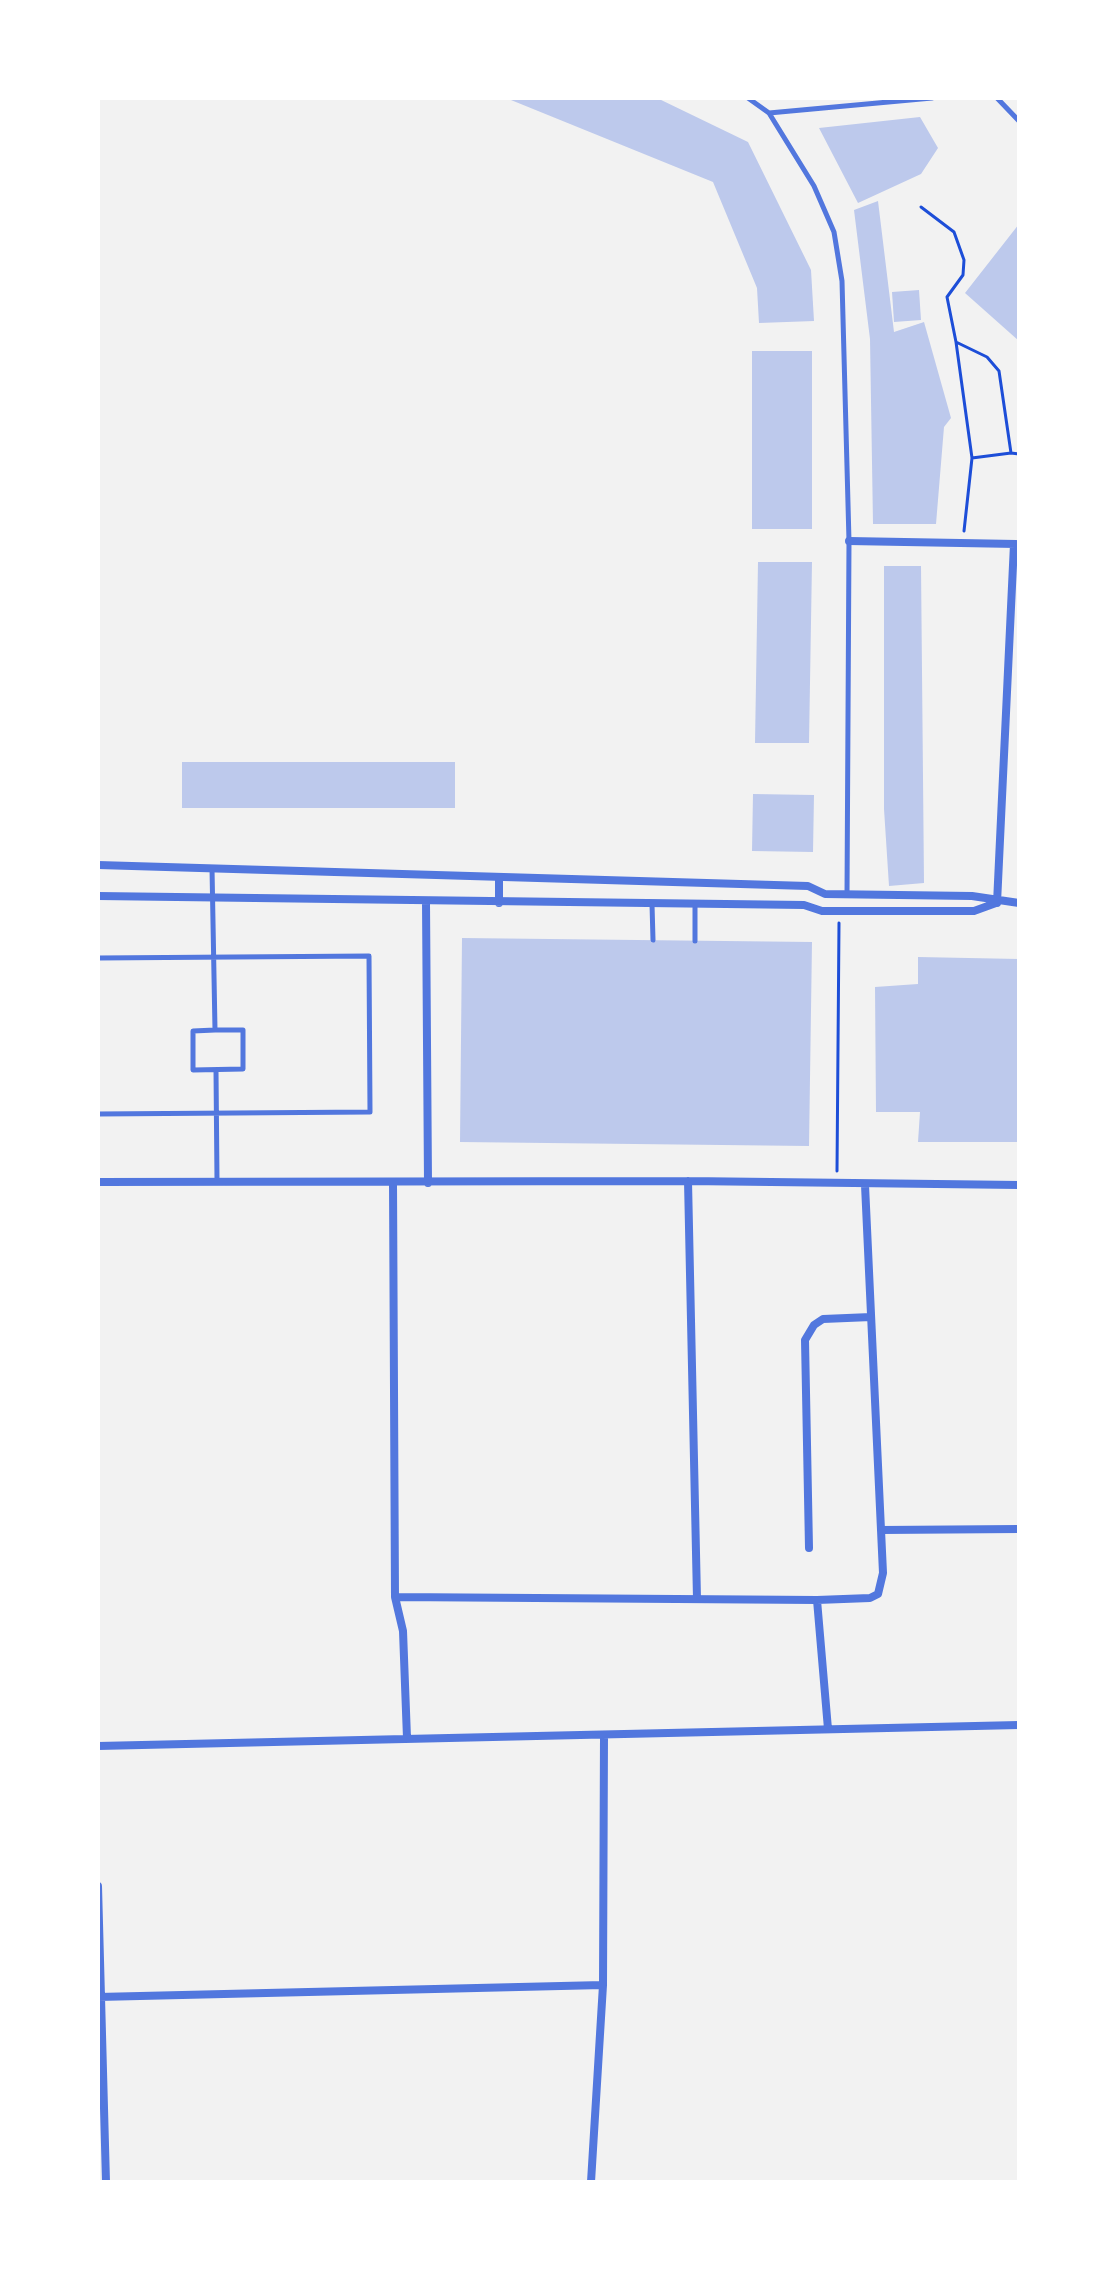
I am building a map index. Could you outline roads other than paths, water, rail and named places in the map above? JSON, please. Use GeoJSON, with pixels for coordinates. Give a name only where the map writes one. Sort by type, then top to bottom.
{"type":"FeatureCollection","features":[{"type":"Feature","properties":{"kind":"street"},"geometry":{"type":"LineString","coordinates":[[849,541],[1016,544],[997,903]]}},
{"type":"Feature","properties":{"kind":"street"},"geometry":{"type":"LineString","coordinates":[[100,866],[808,886],[825,894],[972,896],[997,903],[1019,903]]}},
{"type":"Feature","properties":{"kind":"street"},"geometry":{"type":"LineString","coordinates":[[499,879],[499,903]]}},
{"type":"Feature","properties":{"kind":"street"},"geometry":{"type":"LineString","coordinates":[[98,896],[804,905],[822,911],[974,911],[997,903]]}},
{"type":"Feature","properties":{"kind":"street"},"geometry":{"type":"LineString","coordinates":[[426,902],[428,1183]]}},
{"type":"Feature","properties":{"kind":"street"},"geometry":{"type":"LineString","coordinates":[[688,1181],[697,1599]]}},
{"type":"Feature","properties":{"kind":"street"},"geometry":{"type":"LineString","coordinates":[[98,1182],[688,1181],[1019,1185]]}},
{"type":"Feature","properties":{"kind":"street"},"geometry":{"type":"LineString","coordinates":[[393,1182],[395,1597],[403,1631],[407,1738]]}},
{"type":"Feature","properties":{"kind":"street"},"geometry":{"type":"LineString","coordinates":[[395,1597],[817,1600],[870,1598],[878,1594],[883,1573],[865,1185]]}},
{"type":"Feature","properties":{"kind":"street"},"geometry":{"type":"LineString","coordinates":[[809,1548],[805,1340],[814,1325],[823,1319],[871,1317]]}},
{"type":"Feature","properties":{"kind":"street"},"geometry":{"type":"LineString","coordinates":[[881,1530],[1019,1529]]}},
{"type":"Feature","properties":{"kind":"street"},"geometry":{"type":"LineString","coordinates":[[817,1600],[828,1729]]}},
{"type":"Feature","properties":{"kind":"street"},"geometry":{"type":"LineString","coordinates":[[98,1746],[1019,1725]]}},
{"type":"Feature","properties":{"kind":"street"},"geometry":{"type":"LineString","coordinates":[[591,2182],[603,1985],[604,1735]]}},
{"type":"Feature","properties":{"kind":"street"},"geometry":{"type":"LineString","coordinates":[[98,1886],[106,2182]]}},
{"type":"Feature","properties":{"kind":"street"},"geometry":{"type":"LineString","coordinates":[[100,1997],[603,1985]]}},
{"type":"Feature","properties":{"kind":"lane"},"geometry":{"type":"LineString","coordinates":[[748,98],[769,113],[814,186],[834,232],[842,281],[849,541],[847,895]]}},
{"type":"Feature","properties":{"kind":"lane"},"geometry":{"type":"LineString","coordinates":[[769,113],[932,98]]}},
{"type":"Feature","properties":{"kind":"lane"},"geometry":{"type":"LineString","coordinates":[[997,98],[1019,121]]}},
{"type":"Feature","properties":{"kind":"lane"},"geometry":{"type":"LineString","coordinates":[[212,868],[215,1030]]}},
{"type":"Feature","properties":{"kind":"lane"},"geometry":{"type":"LineString","coordinates":[[652,904],[653,940]]}},
{"type":"Feature","properties":{"kind":"lane"},"geometry":{"type":"LineString","coordinates":[[695,904],[695,941]]}},
{"type":"Feature","properties":{"kind":"lane"},"geometry":{"type":"LineString","coordinates":[[98,958],[369,956],[370,1112],[98,1114]]}},
{"type":"Feature","properties":{"kind":"lane"},"geometry":{"type":"LineString","coordinates":[[215,1030],[243,1030],[243,1069],[193,1070],[193,1031],[215,1030]]}},
{"type":"Feature","properties":{"kind":"lane"},"geometry":{"type":"LineString","coordinates":[[216,1070],[217,1183]]}}]}
